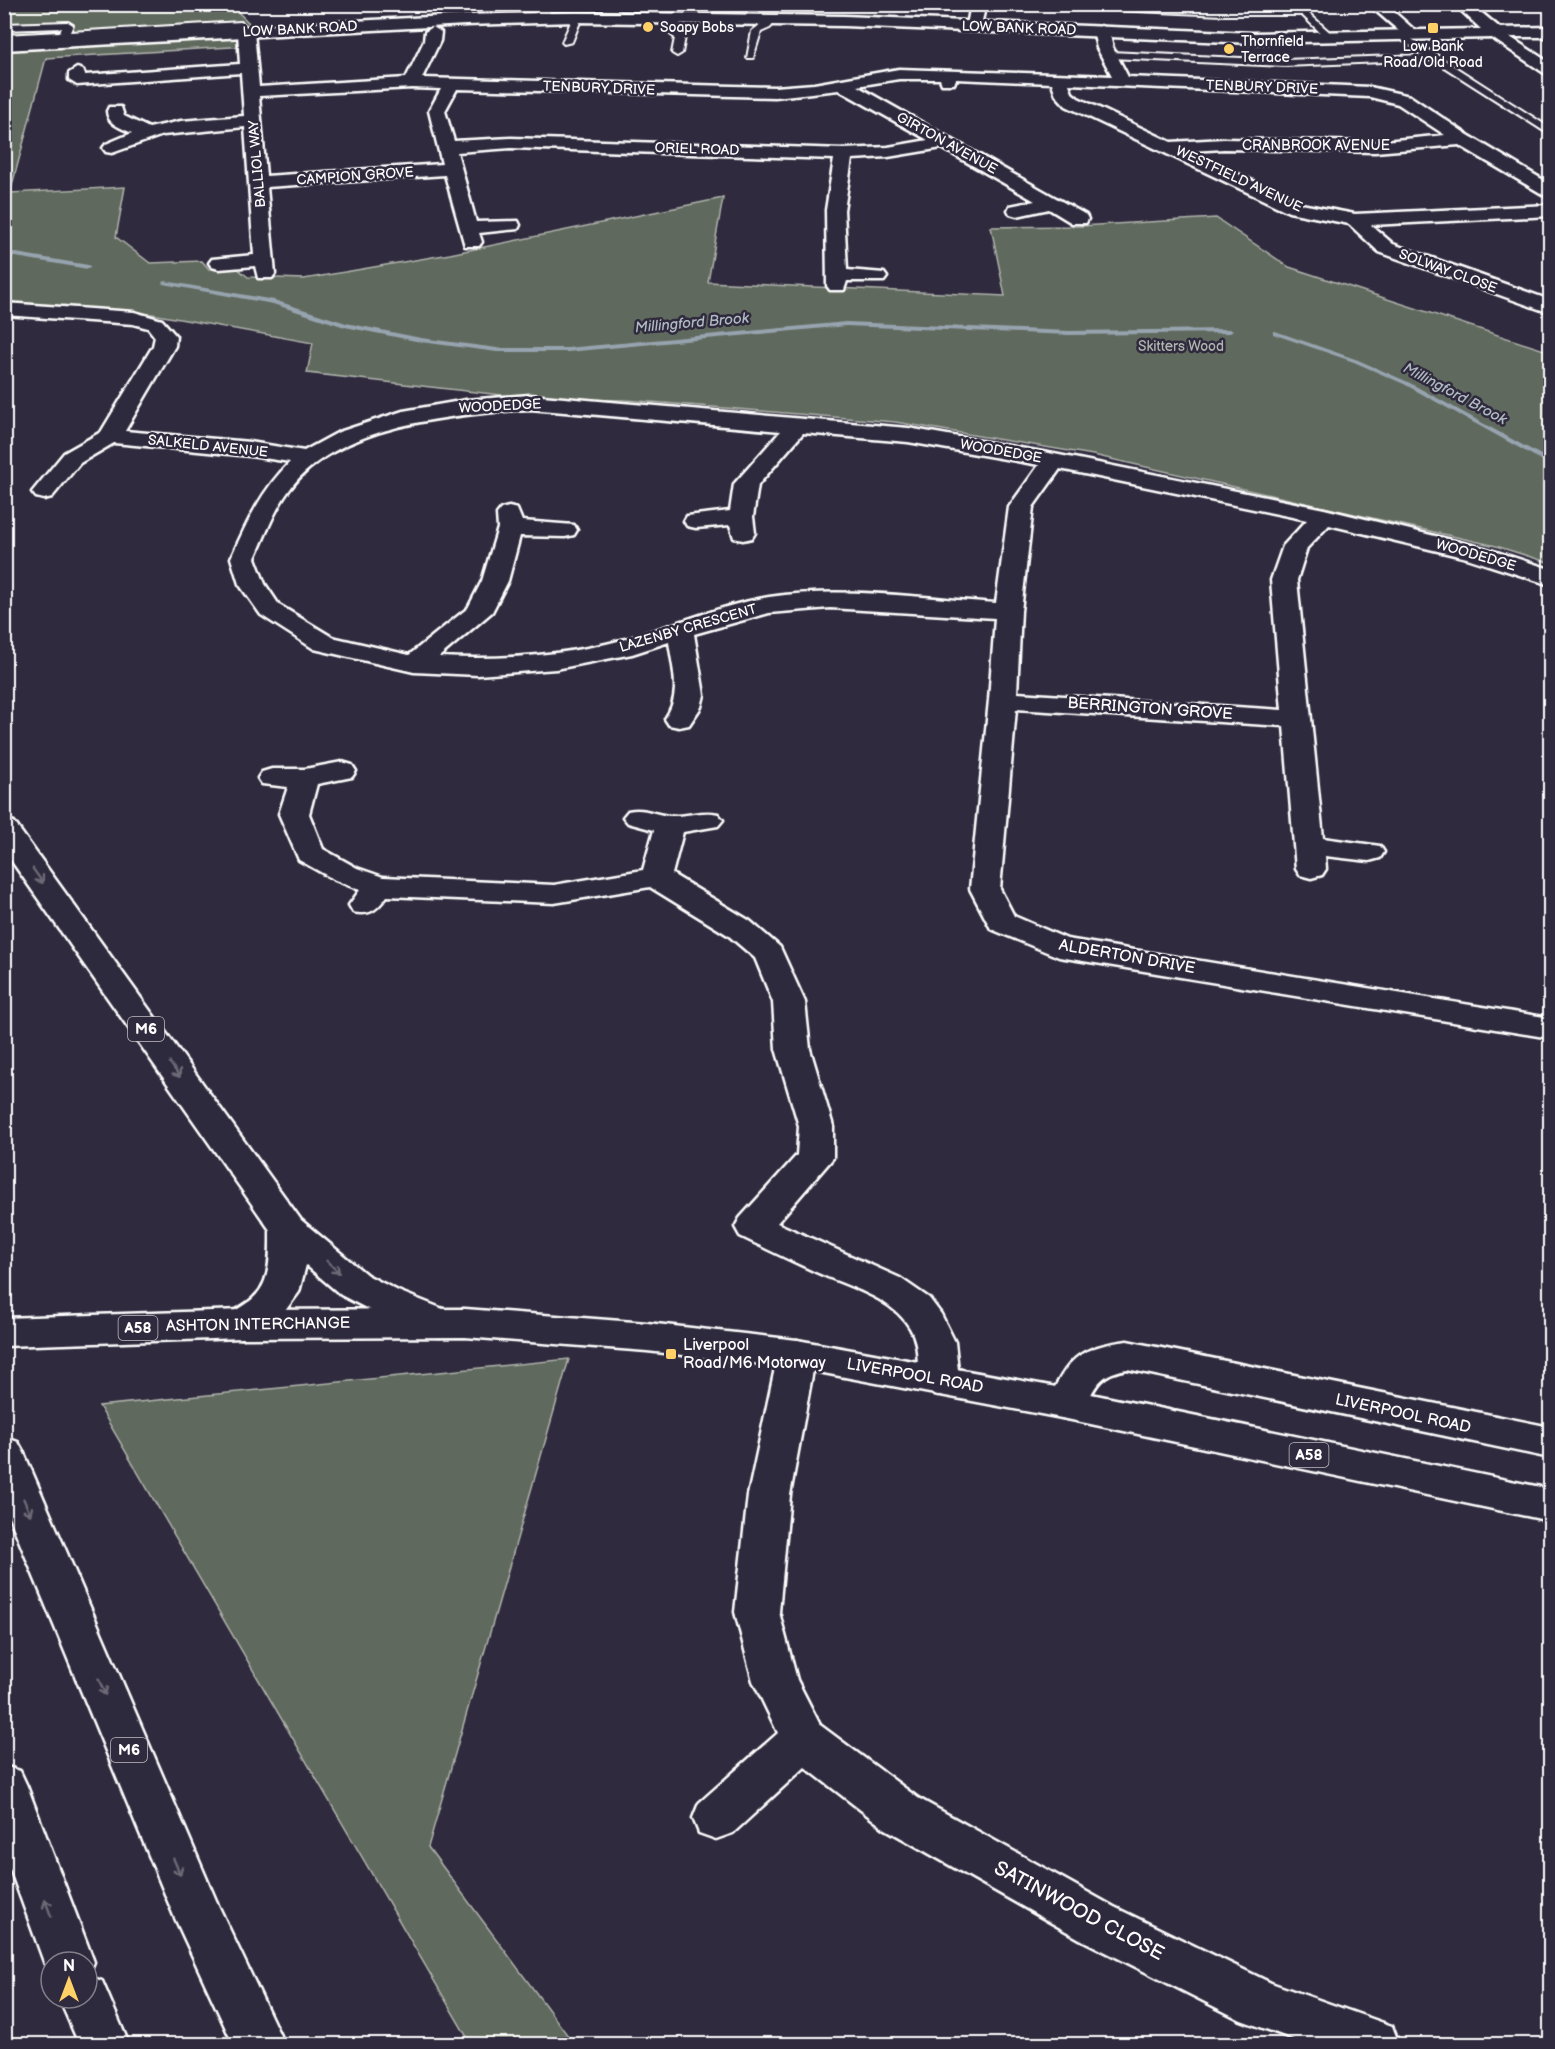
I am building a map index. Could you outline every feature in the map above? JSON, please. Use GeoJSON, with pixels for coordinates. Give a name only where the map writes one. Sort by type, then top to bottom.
{"type":"FeatureCollection","features":[{"type":"Feature","properties":{"kind":"main road"},"geometry":{"type":"LineString","coordinates":[[975,26],[979,4]]}},
{"type":"Feature","properties":{"kind":"main road"},"geometry":{"type":"LineString","coordinates":[[1375,4],[1405,34]]}},
{"type":"Feature","properties":{"kind":"main road"},"geometry":{"type":"LineString","coordinates":[[1461,4],[1494,32],[1551,70]]}},
{"type":"Feature","properties":{"kind":"main road","name":"LOW BANK ROAD"},"geometry":{"type":"LineString","coordinates":[[4,45],[246,32],[542,11],[577,17],[975,26],[1253,38],[1551,32]]}},
{"type":"Feature","properties":{"kind":"main road"},"geometry":{"type":"LineString","coordinates":[[408,33],[456,31]]}},
{"type":"Feature","properties":{"kind":"main road"},"geometry":{"type":"LineString","coordinates":[[1101,31],[1105,48],[1123,82]]}},
{"type":"Feature","properties":{"kind":"main road","name":"BALLIOL WAY"},"geometry":{"type":"LineString","coordinates":[[219,263],[264,267],[246,32]]}},
{"type":"Feature","properties":{"kind":"main road"},"geometry":{"type":"LineString","coordinates":[[412,83],[432,41],[433,32]]}},
{"type":"Feature","properties":{"kind":"main road"},"geometry":{"type":"LineString","coordinates":[[77,72],[77,80],[248,68]]}},
{"type":"Feature","properties":{"kind":"main road","name":"TENBURY DRIVE"},"geometry":{"type":"LineString","coordinates":[[251,92],[412,83],[775,92],[899,74],[947,78],[1059,79],[1370,92],[1404,100],[1462,139],[1551,191]]}},
{"type":"Feature","properties":{"kind":"main road","name":"WESTFIELD AVENUE"},"geometry":{"type":"LineString","coordinates":[[1059,79],[1064,95],[1072,102],[1296,208],[1355,220],[1551,210]]}},
{"type":"Feature","properties":{"kind":"main road"},"geometry":{"type":"LineString","coordinates":[[452,84],[436,111],[470,235],[512,225]]}},
{"type":"Feature","properties":{"kind":"main road","name":"GIRTON AVENUE"},"geometry":{"type":"LineString","coordinates":[[841,84],[1079,219]]}},
{"type":"Feature","properties":{"kind":"main road"},"geometry":{"type":"LineString","coordinates":[[116,111],[116,119],[145,133]]}},
{"type":"Feature","properties":{"kind":"main road"},"geometry":{"type":"LineString","coordinates":[[112,148],[145,133],[195,124],[253,121]]}},
{"type":"Feature","properties":{"kind":"main road","name":"CRANBROOK AVENUE"},"geometry":{"type":"LineString","coordinates":[[1169,147],[1224,144],[1375,147],[1462,139]]}},
{"type":"Feature","properties":{"kind":"main road","name":"ORIEL ROAD"},"geometry":{"type":"LineString","coordinates":[[447,147],[529,143],[844,154],[888,152],[945,142]]}},
{"type":"Feature","properties":{"kind":"main road"},"geometry":{"type":"LineString","coordinates":[[844,154],[835,210],[837,280],[878,277]]}},
{"type":"Feature","properties":{"kind":"main road","name":"CAMPION GROVE"},"geometry":{"type":"LineString","coordinates":[[259,182],[451,170]]}},
{"type":"Feature","properties":{"kind":"main road"},"geometry":{"type":"LineString","coordinates":[[1017,210],[1052,203]]}},
{"type":"Feature","properties":{"kind":"main road","name":"SOLWAY CLOSE"},"geometry":{"type":"LineString","coordinates":[[1355,220],[1386,248],[1551,307]]}},
{"type":"Feature","properties":{"kind":"main road"},"geometry":{"type":"LineString","coordinates":[[4,309],[134,318],[155,324],[166,336],[164,346],[110,436],[72,458],[44,492]]}},
{"type":"Feature","properties":{"kind":"main road","name":"WOODEDGE"},"geometry":{"type":"LineString","coordinates":[[440,410],[530,402],[908,435],[1054,461],[1324,516],[1475,553],[1551,577]]}},
{"type":"Feature","properties":{"kind":"main road","name":"LAZENBY CRESCENT"},"geometry":{"type":"LineString","coordinates":[[440,410],[403,418],[347,437],[307,458],[283,483],[265,508],[243,558],[252,584],[270,610],[323,643],[414,664],[478,667],[556,661],[632,646],[720,617],[769,605],[830,600],[1008,611]]}},
{"type":"Feature","properties":{"kind":"main road"},"geometry":{"type":"LineString","coordinates":[[696,520],[742,525],[746,484],[798,425]]}},
{"type":"Feature","properties":{"kind":"main road","name":"SALKELD AVENUE"},"geometry":{"type":"LineString","coordinates":[[110,436],[250,449],[307,458]]}},
{"type":"Feature","properties":{"kind":"main road","name":"ALDERTON DRIVE"},"geometry":{"type":"LineString","coordinates":[[1054,461],[1021,507],[1008,611],[1003,700],[985,889],[1002,922],[1059,947],[1551,1028]]}},
{"type":"Feature","properties":{"kind":"main road"},"geometry":{"type":"LineString","coordinates":[[1324,516],[1295,546],[1284,580],[1310,857],[1369,852]]}},
{"type":"Feature","properties":{"kind":"main road"},"geometry":{"type":"LineString","coordinates":[[414,664],[479,612],[495,581],[510,521],[565,530]]}},
{"type":"Feature","properties":{"kind":"main road"},"geometry":{"type":"LineString","coordinates":[[679,719],[687,707],[690,696],[680,630]]}},
{"type":"Feature","properties":{"kind":"main road","name":"BERRINGTON GROVE"},"geometry":{"type":"LineString","coordinates":[[1003,700],[1297,719]]}},
{"type":"Feature","properties":{"kind":"main road"},"geometry":{"type":"LineString","coordinates":[[272,778],[305,778],[342,771]]}},
{"type":"Feature","properties":{"kind":"main road"},"geometry":{"type":"LineString","coordinates":[[305,778],[294,814],[310,854],[346,874],[371,896],[554,894],[656,877],[739,928],[769,954],[789,1002],[793,1049],[816,1126],[815,1158],[753,1227],[888,1289],[915,1307],[930,1327],[938,1346],[940,1359],[938,1380]]}},
{"type":"Feature","properties":{"kind":"main road"},"geometry":{"type":"LineString","coordinates":[[638,817],[670,825],[708,820]]}},
{"type":"Feature","properties":{"kind":"main road"},"geometry":{"type":"LineString","coordinates":[[656,877],[670,825]]}},
{"type":"Feature","properties":{"kind":"main road","name":"M6"},"geometry":{"type":"LineString","coordinates":[[4,828],[288,1229]]}},
{"type":"Feature","properties":{"kind":"main road"},"geometry":{"type":"LineString","coordinates":[[288,1229],[354,1285],[385,1301],[439,1323]]}},
{"type":"Feature","properties":{"kind":"main road"},"geometry":{"type":"LineString","coordinates":[[242,1324],[268,1308],[282,1287],[289,1265],[288,1229]]}},
{"type":"Feature","properties":{"kind":"main road","name":"LIVERPOOL ROAD"},"geometry":{"type":"LineString","coordinates":[[439,1323],[516,1326],[647,1337],[797,1354],[1067,1404],[1551,1505]]}},
{"type":"Feature","properties":{"kind":"main road","name":"ASHTON INTERCHANGE"},"geometry":{"type":"LineString","coordinates":[[19,1331],[242,1324],[439,1323]]}},
{"type":"Feature","properties":{"kind":"main road","name":"SATINWOOD CLOSE"},"geometry":{"type":"LineString","coordinates":[[797,1354],[769,1495],[758,1612],[774,1681],[804,1739],[901,1813],[1097,1923],[1259,2003],[1374,2044]]}},
{"type":"Feature","properties":{"kind":"main road","name":"LIVERPOOL ROAD"},"geometry":{"type":"LineString","coordinates":[[1067,1404],[1080,1375],[1104,1358],[1127,1355],[1551,1443]]}},
{"type":"Feature","properties":{"kind":"main road","name":"M6"},"geometry":{"type":"LineString","coordinates":[[4,1453],[198,1916],[259,2044]]}},
{"type":"Feature","properties":{"kind":"main road"},"geometry":{"type":"LineString","coordinates":[[716,1818],[804,1739]]}},
{"type":"Feature","properties":{"kind":"main road"},"geometry":{"type":"LineString","coordinates":[[4,1786],[65,1950]]}},
{"type":"Feature","properties":{"kind":"main road"},"geometry":{"type":"LineString","coordinates":[[89,2010],[104,2044]]}},
{"type":"Feature","properties":{"kind":"lane"},"geometry":{"type":"LineString","coordinates":[[1053,4],[1221,12],[1304,12],[1330,37]]}},
{"type":"Feature","properties":{"kind":"lane"},"geometry":{"type":"LineString","coordinates":[[567,42],[577,17]]}},
{"type":"Feature","properties":{"kind":"lane"},"geometry":{"type":"LineString","coordinates":[[677,18],[674,33],[680,37],[677,53]]}},
{"type":"Feature","properties":{"kind":"lane"},"geometry":{"type":"LineString","coordinates":[[750,56],[757,31],[767,26],[772,20]]}},
{"type":"Feature","properties":{"kind":"lane"},"geometry":{"type":"LineString","coordinates":[[4,27],[68,25],[64,35]]}},
{"type":"Feature","properties":{"kind":"lane"},"geometry":{"type":"LineString","coordinates":[[4,38],[241,25],[246,32]]}},
{"type":"Feature","properties":{"kind":"lane"},"geometry":{"type":"LineString","coordinates":[[1405,34],[1436,57],[1551,132]]}},
{"type":"Feature","properties":{"kind":"lane"},"geometry":{"type":"LineString","coordinates":[[1110,55],[1276,63],[1436,57]]}},
{"type":"Feature","properties":{"kind":"green space"},"geometry":{"type":"Polygon","coordinates":[[[5,5],[241,5],[239,13],[250,24],[248,29],[5,42],[5,5]]]}},
{"type":"Feature","properties":{"kind":"green space","name":"Skitters Wood"},"geometry":{"type":"Polygon","coordinates":[[[247,38],[248,46],[46,58],[10,193],[125,187],[116,237],[150,263],[202,261],[209,269],[238,269],[248,277],[304,279],[450,254],[723,198],[708,282],[1005,296],[991,227],[1080,226],[1216,218],[1289,267],[1544,350],[1550,348],[1550,563],[1496,546],[1093,455],[895,422],[626,400],[536,399],[307,373],[313,343],[152,314],[5,303],[5,51],[247,38]]]}},
{"type":"Feature","properties":{"kind":"green space"},"geometry":{"type":"Polygon","coordinates":[[[569,1359],[428,1847],[574,2044],[471,2044],[99,1406],[569,1359]]]}},
{"type":"Feature","properties":{"kind":"waterway","name":"Millingford Brook"},"geometry":{"type":"LineString","coordinates":[[4,253],[88,267]]}},
{"type":"Feature","properties":{"kind":"waterway","name":"Millingford Brook"},"geometry":{"type":"LineString","coordinates":[[165,283],[274,302],[345,325],[421,340],[497,350],[567,350],[846,324],[1069,333],[1230,331]]}},
{"type":"Feature","properties":{"kind":"waterway","name":"Millingford Brook"},"geometry":{"type":"LineString","coordinates":[[1275,333],[1356,361],[1406,383],[1550,463]]}},
{"type":"Feature","properties":{"kind":"place","name":"Soapy Bobs"},"geometry":{"type":"Point","coordinates":[648,27]}},
{"type":"Feature","properties":{"kind":"place","name":"Low Bank Road/Old Road"},"geometry":{"type":"Point","coordinates":[1433,28]}},
{"type":"Feature","properties":{"kind":"place","name":"Thornfield Terrace"},"geometry":{"type":"Point","coordinates":[1229,49]}},
{"type":"Feature","properties":{"kind":"place","name":"Liverpool Road/M6 Motorway"},"geometry":{"type":"Point","coordinates":[671,1354]}}]}
